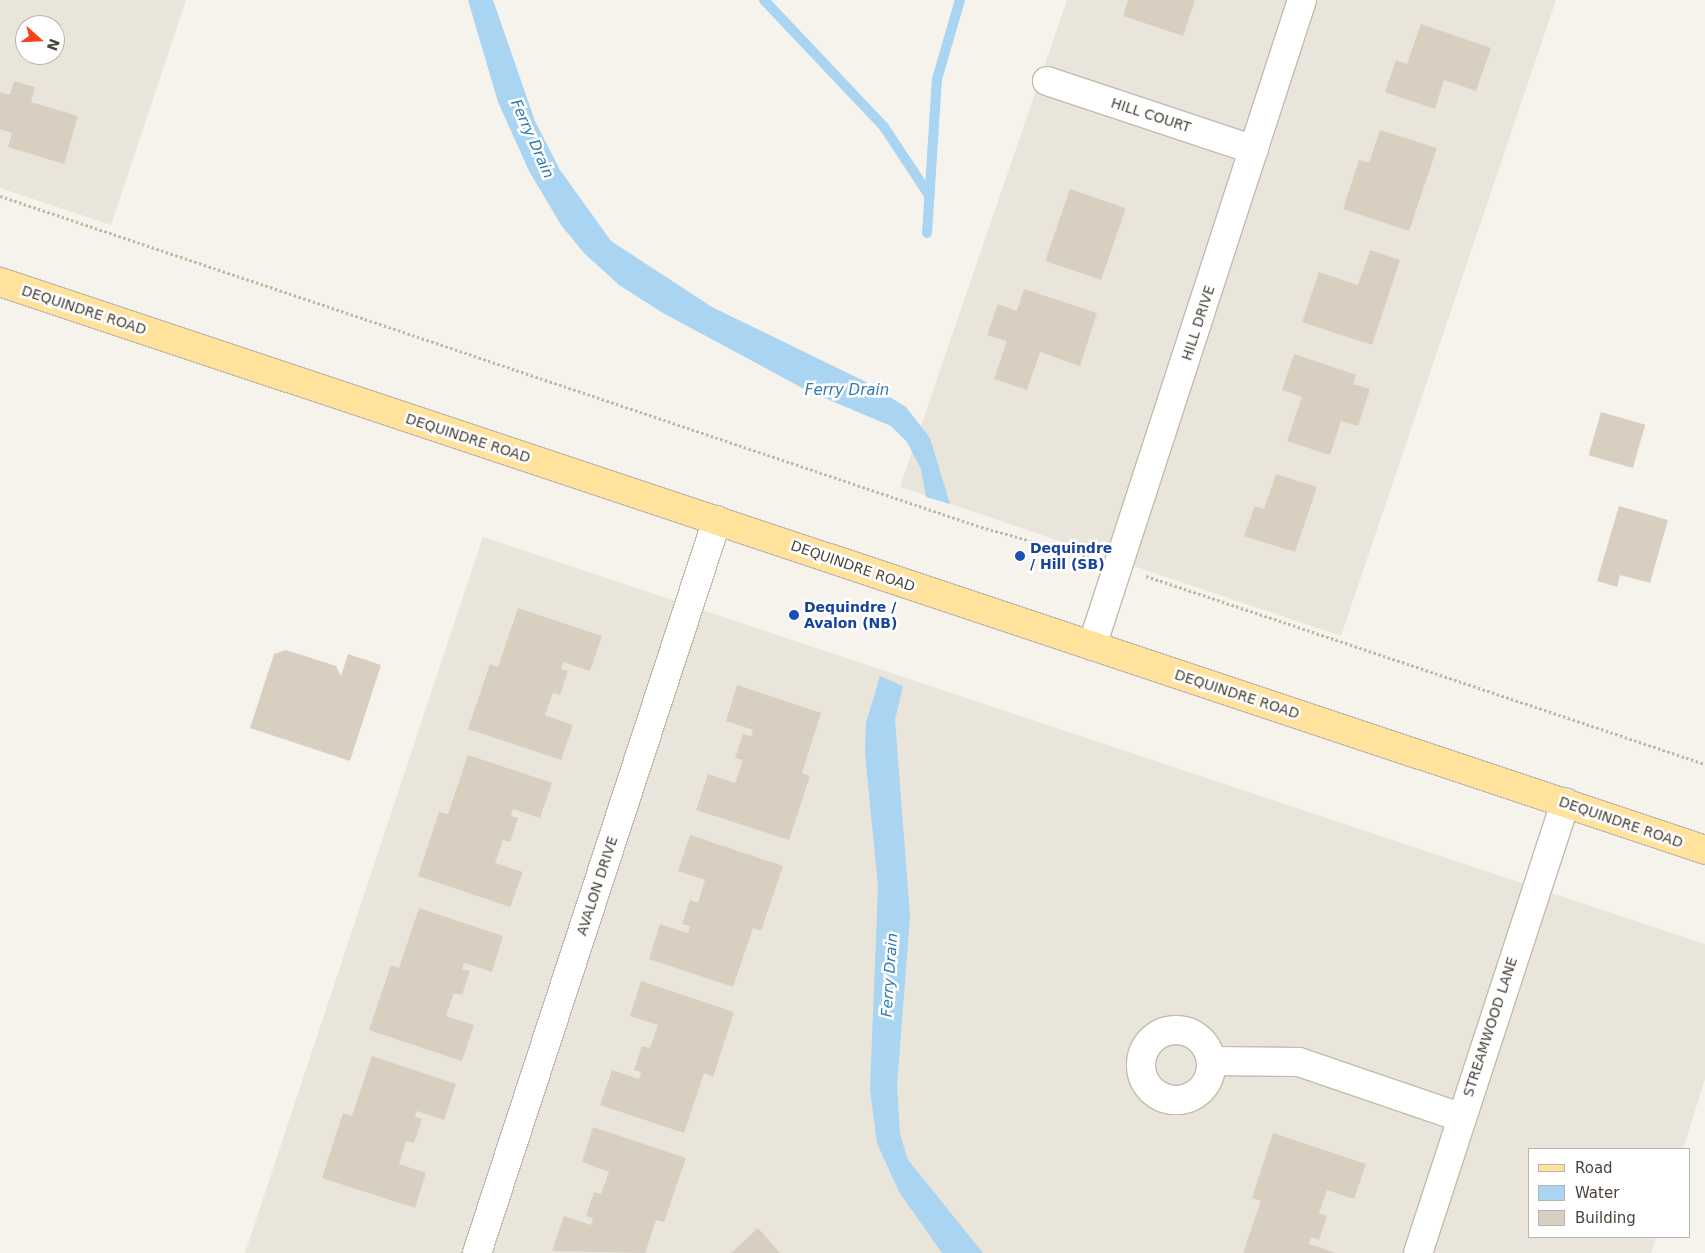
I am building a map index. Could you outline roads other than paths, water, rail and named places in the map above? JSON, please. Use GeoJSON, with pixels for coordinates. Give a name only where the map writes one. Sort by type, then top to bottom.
{"type":"FeatureCollection","features":[{"type":"Feature","properties":{"kind":"main road","name":"DEQUINDRE ROAD"},"geometry":{"type":"LineString","coordinates":[[0,282],[1705,850]]}},
{"type":"Feature","properties":{"kind":"street","name":"HILL DRIVE"},"geometry":{"type":"LineString","coordinates":[[1092,646],[1302,0]]}},
{"type":"Feature","properties":{"kind":"street","name":"HILL COURT"},"geometry":{"type":"LineString","coordinates":[[1047,81],[1254,150]]}},
{"type":"Feature","properties":{"kind":"street","name":"AVALON DRIVE"},"geometry":{"type":"LineString","coordinates":[[478,1253],[717,520]]}},
{"type":"Feature","properties":{"kind":"street","name":"STREAMWOOD LANE"},"geometry":{"type":"LineString","coordinates":[[1418,1253],[1460,1117],[1565,802]]}},
{"type":"Feature","properties":{"kind":"street"},"geometry":{"type":"LineString","coordinates":[[1211,1061],[1299,1062],[1460,1117]]}},
{"type":"Feature","properties":{"kind":"water","name":"Ferry Drain"},"geometry":{"type":"Polygon","coordinates":[[[468,0],[493,0],[535,121],[560,170],[611,241],[712,307],[864,381],[906,407],[930,438],[950,504],[926,497],[921,469],[907,442],[891,426],[808,391],[663,313],[619,285],[584,253],[561,225],[529,171],[498,102],[468,0]]]}},
{"type":"Feature","properties":{"kind":"water","name":"Ferry Drain"},"geometry":{"type":"Polygon","coordinates":[[[880,676],[903,686],[895,720],[910,916],[897,1086],[900,1134],[908,1160],[983,1253],[942,1253],[899,1192],[877,1143],[870,1090],[878,886],[865,753],[866,723],[880,676]]]}},
{"type":"Feature","properties":{"kind":"waterway"},"geometry":{"type":"LineString","coordinates":[[764,0],[884,127],[929,195]]}},
{"type":"Feature","properties":{"kind":"waterway"},"geometry":{"type":"LineString","coordinates":[[927,233],[937,79],[960,0]]}},
{"type":"Feature","properties":{"kind":"place","name":"Dequindre / Hill (SB)"},"geometry":{"type":"Point","coordinates":[1020,556]}},
{"type":"Feature","properties":{"kind":"place","name":"Dequindre / Avalon (NB)"},"geometry":{"type":"Point","coordinates":[794,615]}}]}
